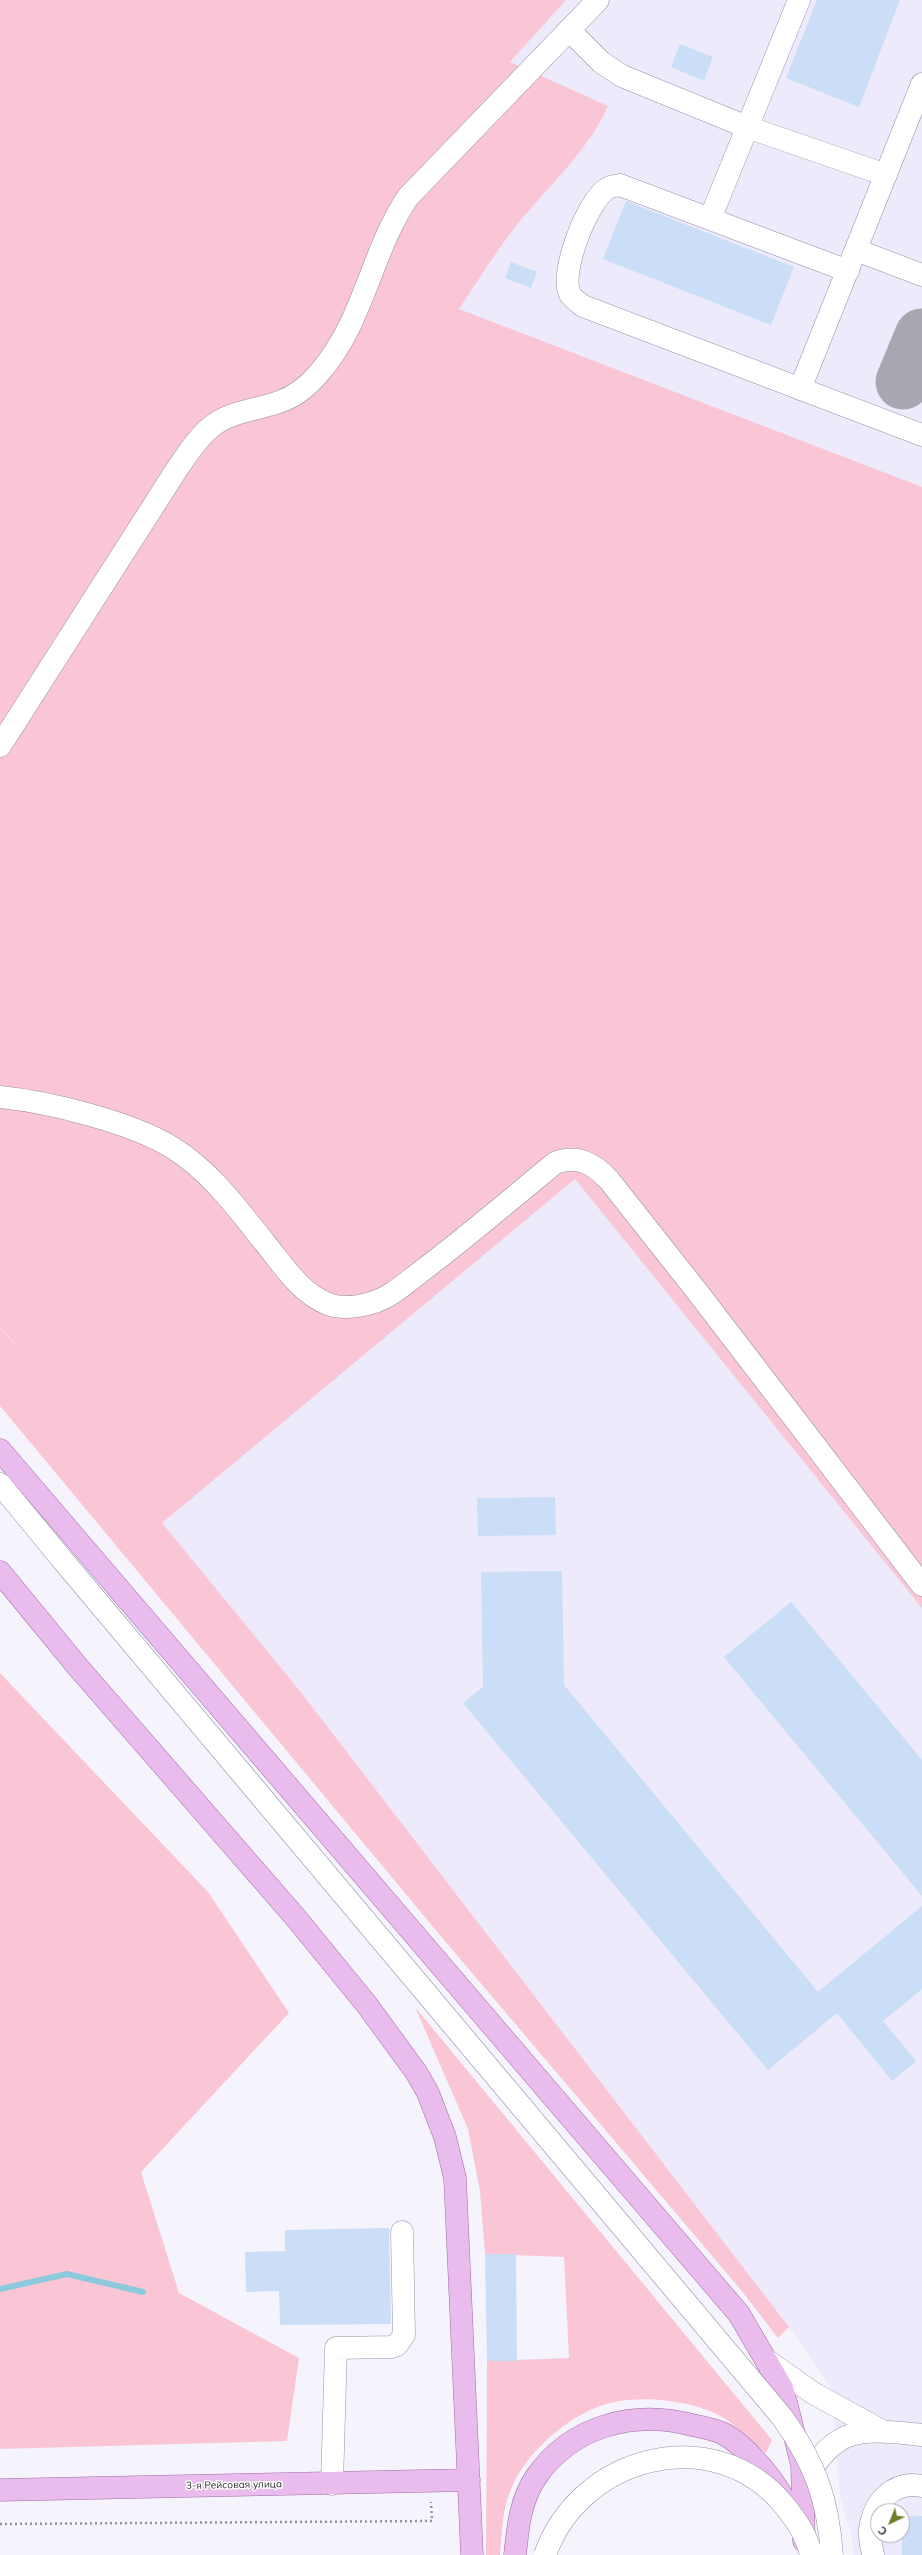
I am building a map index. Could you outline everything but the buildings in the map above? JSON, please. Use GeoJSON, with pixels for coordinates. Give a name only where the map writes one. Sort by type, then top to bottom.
{"type":"FeatureCollection","features":[{"type":"Feature","properties":{"kind":"main road"},"geometry":{"type":"LineString","coordinates":[[0,1450],[739,2314],[768,2361],[782,2388],[793,2425],[802,2465],[801,2487],[806,2549]]}},
{"type":"Feature","properties":{"kind":"main road"},"geometry":{"type":"LineString","coordinates":[[0,1572],[77,1666],[296,1918],[367,2005],[416,2072],[428,2093],[445,2137],[455,2178],[472,2555]]}},
{"type":"Feature","properties":{"kind":"main road"},"geometry":{"type":"LineString","coordinates":[[515,2555],[520,2512],[524,2500],[536,2478],[552,2458],[574,2439],[591,2430],[617,2423],[647,2418],[683,2422],[722,2433],[754,2461],[778,2489],[806,2549]]}},
{"type":"Feature","properties":{"kind":"main road","name":"3-я Рейсовая улица"},"geometry":{"type":"LineString","coordinates":[[0,2490],[469,2480]]}},
{"type":"Feature","properties":{"kind":"street"},"geometry":{"type":"LineString","coordinates":[[0,746],[177,469],[200,439],[211,427],[223,420],[293,396],[320,373],[338,348],[356,317],[389,228],[408,198],[598,0]]}},
{"type":"Feature","properties":{"kind":"street"},"geometry":{"type":"LineString","coordinates":[[710,219],[799,0]]}},
{"type":"Feature","properties":{"kind":"street"},"geometry":{"type":"LineString","coordinates":[[569,30],[601,62],[622,76],[747,127],[886,175]]}},
{"type":"Feature","properties":{"kind":"street"},"geometry":{"type":"LineString","coordinates":[[800,389],[922,84]]}},
{"type":"Feature","properties":{"kind":"street"},"geometry":{"type":"LineString","coordinates":[[848,271],[620,185],[608,188],[590,209],[569,260],[566,276],[570,294],[583,306],[922,436]]}},
{"type":"Feature","properties":{"kind":"street"},"geometry":{"type":"LineString","coordinates":[[856,250],[922,275]]}},
{"type":"Feature","properties":{"kind":"street"},"geometry":{"type":"LineString","coordinates":[[0,1097],[28,1100],[85,1114],[148,1135],[172,1147],[194,1162],[210,1178],[296,1282],[315,1297],[340,1308],[372,1303],[391,1294],[450,1249],[555,1163],[567,1158],[589,1164],[599,1169],[699,1294],[922,1585]]}},
{"type":"Feature","properties":{"kind":"street"},"geometry":{"type":"LineString","coordinates":[[0,1484],[782,2417],[814,2467],[825,2506],[832,2555]]}},
{"type":"Feature","properties":{"kind":"street"},"geometry":{"type":"LineString","coordinates":[[332,2484],[336,2348],[391,2347],[397,2345],[404,2335],[402,2232]]}},
{"type":"Feature","properties":{"kind":"street"},"geometry":{"type":"LineString","coordinates":[[768,2361],[814,2394],[882,2431]]}},
{"type":"Feature","properties":{"kind":"street"},"geometry":{"type":"LineString","coordinates":[[801,2487],[817,2459],[828,2447],[855,2434],[882,2431],[922,2435]]}},
{"type":"Feature","properties":{"kind":"street"},"geometry":{"type":"LineString","coordinates":[[545,2555],[561,2522],[582,2497],[604,2479],[620,2471],[651,2461],[684,2458],[721,2464],[757,2480],[777,2497],[800,2526],[806,2549]]}},
{"type":"Feature","properties":{"kind":"street"},"geometry":{"type":"LineString","coordinates":[[873,2555],[869,2532],[872,2517],[881,2501],[889,2492],[900,2486],[912,2484],[922,2486]]}},
{"type":"Feature","properties":{"kind":"path"},"geometry":{"type":"LineString","coordinates":[[0,2524],[432,2521],[431,2480]]}},
{"type":"Feature","properties":{"kind":"shaded area"},"geometry":{"type":"Polygon","coordinates":[[[0,0],[566,0],[510,62],[608,106],[589,139],[578,154],[516,226],[493,257],[459,309],[922,487],[922,1608],[575,1179],[162,1523],[300,1691],[789,2327],[778,2338],[741,2290],[439,1934],[0,1406],[0,1327],[36,1370],[0,1326],[0,0]]]}},
{"type":"Feature","properties":{"kind":"shaded area"},"geometry":{"type":"Polygon","coordinates":[[[566,0],[922,0],[922,2555],[853,2555],[852,2536],[840,2497],[832,2389],[789,2327],[300,1691],[0,1327],[0,683],[373,213],[566,0]]]}},
{"type":"Feature","properties":{"kind":"shaded area"},"geometry":{"type":"Polygon","coordinates":[[[0,1673],[208,1892],[289,2013],[141,2172],[179,2293],[299,2358],[287,2441],[0,2449],[0,1673]]]}},
{"type":"Feature","properties":{"kind":"shaded area"},"geometry":{"type":"Polygon","coordinates":[[[415,2007],[772,2440],[766,2453],[724,2418],[700,2407],[670,2401],[641,2399],[614,2402],[599,2406],[568,2423],[553,2434],[528,2460],[518,2475],[508,2497],[503,2522],[500,2555],[486,2555],[487,2361],[569,2358],[564,2257],[485,2254],[480,2191],[468,2129],[415,2007]]]}},
{"type":"Feature","properties":{"kind":"waterway"},"geometry":{"type":"LineString","coordinates":[[0,2289],[67,2274],[143,2292]]}},
{"type":"Feature","properties":{"kind":"taxiway"},"geometry":{"type":"LineString","coordinates":[[903,382],[922,336]]}}]}
